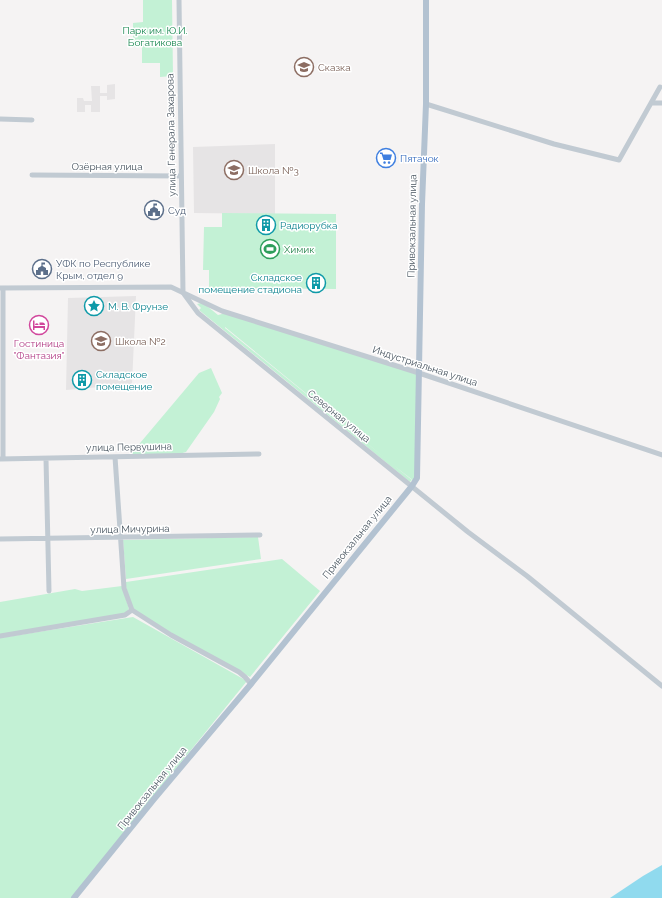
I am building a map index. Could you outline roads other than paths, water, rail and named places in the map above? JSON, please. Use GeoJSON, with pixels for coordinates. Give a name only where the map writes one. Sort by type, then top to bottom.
{"type":"FeatureCollection","features":[{"type":"Feature","properties":{"kind":"main road","name":"Привокзальная улица"},"geometry":{"type":"LineString","coordinates":[[74,898],[154,799],[251,684],[417,478],[422,204],[426,104],[426,0]]}},
{"type":"Feature","properties":{"kind":"street","name":"улица Генерала Захарова"},"geometry":{"type":"LineString","coordinates":[[178,0],[183,293]]}},
{"type":"Feature","properties":{"kind":"street"},"geometry":{"type":"LineString","coordinates":[[426,104],[554,144],[619,160],[660,87]]}},
{"type":"Feature","properties":{"kind":"street"},"geometry":{"type":"LineString","coordinates":[[651,104],[662,103]]}},
{"type":"Feature","properties":{"kind":"street"},"geometry":{"type":"LineString","coordinates":[[0,119],[32,120]]}},
{"type":"Feature","properties":{"kind":"street","name":"Озёрная улица"},"geometry":{"type":"LineString","coordinates":[[32,175],[181,176]]}},
{"type":"Feature","properties":{"kind":"street","name":"Индустриальная улица"},"geometry":{"type":"LineString","coordinates":[[2,288],[171,287],[222,311],[419,373],[662,455]]}},
{"type":"Feature","properties":{"kind":"street"},"geometry":{"type":"LineString","coordinates":[[2,288],[2,459]]}},
{"type":"Feature","properties":{"kind":"street","name":"Северная улица"},"geometry":{"type":"LineString","coordinates":[[183,293],[198,313],[488,548],[527,576],[662,686]]}},
{"type":"Feature","properties":{"kind":"street","name":"улица Первушина"},"geometry":{"type":"LineString","coordinates":[[2,459],[259,454]]}},
{"type":"Feature","properties":{"kind":"street"},"geometry":{"type":"LineString","coordinates":[[115,457],[124,588],[132,610],[171,635],[239,672],[246,677],[251,684]]}},
{"type":"Feature","properties":{"kind":"street"},"geometry":{"type":"LineString","coordinates":[[46,458],[49,591]]}},
{"type":"Feature","properties":{"kind":"street","name":"улица Мичурина"},"geometry":{"type":"LineString","coordinates":[[0,540],[260,535]]}},
{"type":"Feature","properties":{"kind":"street"},"geometry":{"type":"LineString","coordinates":[[0,636],[125,615],[132,610]]}},
{"type":"Feature","properties":{"kind":"water"},"geometry":{"type":"Polygon","coordinates":[[[662,865],[662,898],[610,898],[643,876],[662,865]]]}},
{"type":"Feature","properties":{"kind":"place","name":"Сказка"},"geometry":{"type":"Point","coordinates":[304,67]}},
{"type":"Feature","properties":{"kind":"place","name":"Пятачок"},"geometry":{"type":"Point","coordinates":[386,158]}},
{"type":"Feature","properties":{"kind":"place","name":"Школа №3"},"geometry":{"type":"Point","coordinates":[234,170]}},
{"type":"Feature","properties":{"kind":"place","name":"Суд"},"geometry":{"type":"Point","coordinates":[154,210]}},
{"type":"Feature","properties":{"kind":"place","name":"Радиорубка"},"geometry":{"type":"Point","coordinates":[266,225]}},
{"type":"Feature","properties":{"kind":"place","name":"Химик"},"geometry":{"type":"Point","coordinates":[270,249]}},
{"type":"Feature","properties":{"kind":"place","name":"УФК по Республике Крым, отдел 9"},"geometry":{"type":"Point","coordinates":[42,269]}},
{"type":"Feature","properties":{"kind":"place","name":"Складское помещение стадиона"},"geometry":{"type":"Point","coordinates":[316,283]}},
{"type":"Feature","properties":{"kind":"place","name":"М. В. Фрунзе"},"geometry":{"type":"Point","coordinates":[94,306]}},
{"type":"Feature","properties":{"kind":"place","name":"Гостиница \"Фантазия\""},"geometry":{"type":"Point","coordinates":[39,325]}},
{"type":"Feature","properties":{"kind":"place","name":"Школа №2"},"geometry":{"type":"Point","coordinates":[101,341]}},
{"type":"Feature","properties":{"kind":"place","name":"Складское помещение"},"geometry":{"type":"Point","coordinates":[82,380]}},
{"type":"Feature","properties":{"kind":"park label","name":"Парк им. Ю.И. Богатикова"},"geometry":{"type":"Point","coordinates":[155,36]}}]}
